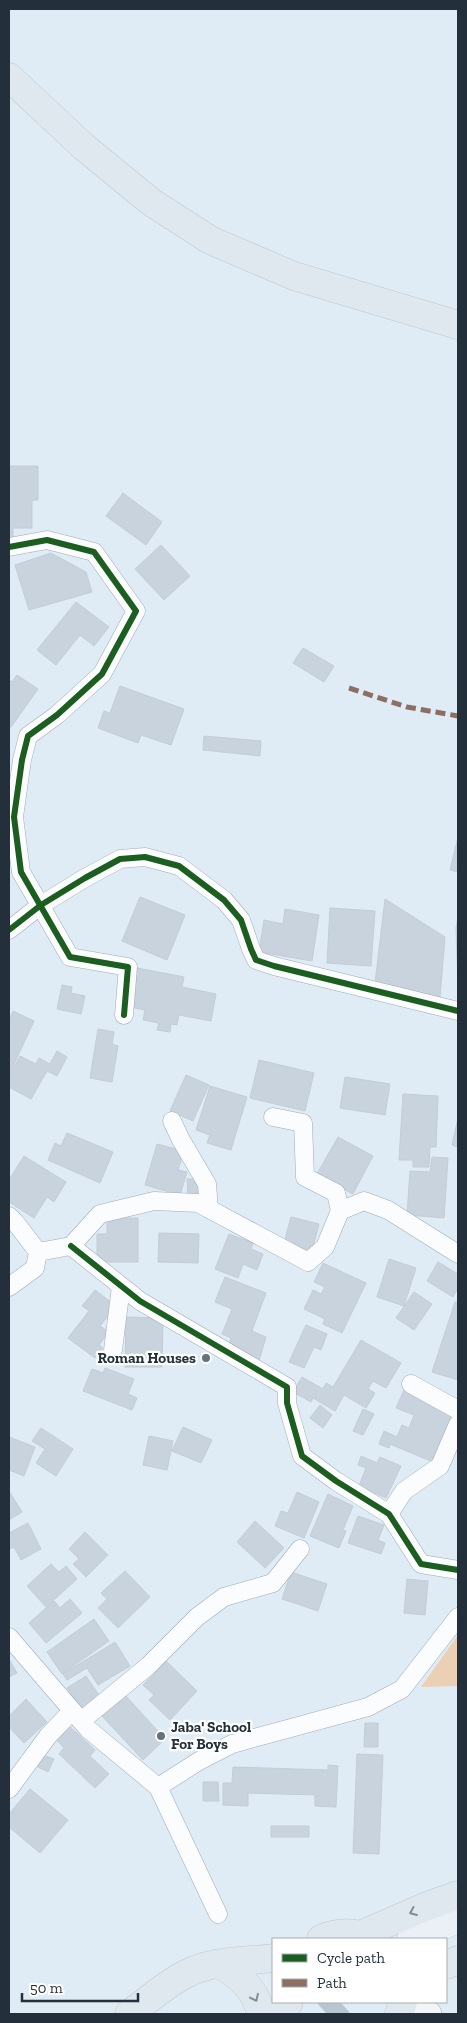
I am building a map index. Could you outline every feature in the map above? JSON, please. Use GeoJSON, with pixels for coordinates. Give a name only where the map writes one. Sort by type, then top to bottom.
{"type":"FeatureCollection","features":[{"type":"Feature","properties":{"kind":"highway"},"geometry":{"type":"LineString","coordinates":[[9,77],[84,147],[151,202],[210,240],[294,276],[458,325]]}},
{"type":"Feature","properties":{"kind":"highway"},"geometry":{"type":"LineString","coordinates":[[324,1938],[336,1934],[366,1937],[427,1906],[458,1895]]}},
{"type":"Feature","properties":{"kind":"highway"},"geometry":{"type":"LineString","coordinates":[[129,2014],[184,1974],[224,1963],[272,1958]]}},
{"type":"Feature","properties":{"kind":"highway"},"geometry":{"type":"LineString","coordinates":[[224,1963],[257,1971],[272,1979]]}},
{"type":"Feature","properties":{"kind":"highway"},"geometry":{"type":"LineString","coordinates":[[224,1963],[250,1988],[257,1998],[261,2014]]}},
{"type":"Feature","properties":{"kind":"highway"},"geometry":{"type":"LineString","coordinates":[[280,2014],[289,2003]]}},
{"type":"Feature","properties":{"kind":"main road"},"geometry":{"type":"LineString","coordinates":[[413,1938],[458,1919]]}},
{"type":"Feature","properties":{"kind":"main road"},"geometry":{"type":"LineString","coordinates":[[443,1938],[458,1932]]}},
{"type":"Feature","properties":{"kind":"street"},"geometry":{"type":"LineString","coordinates":[[9,547],[47,540],[94,552],[136,611],[102,674],[57,715],[28,736],[22,760],[14,817],[21,872],[42,905],[70,957],[128,966],[124,1015]]}},
{"type":"Feature","properties":{"kind":"street"},"geometry":{"type":"LineString","coordinates":[[9,930],[42,905],[120,859],[145,858],[179,866],[224,900],[241,920],[256,960],[458,1011]]}},
{"type":"Feature","properties":{"kind":"street"},"geometry":{"type":"LineString","coordinates":[[38,1252],[71,1246],[100,1214],[154,1201],[198,1203],[308,1262],[324,1247],[340,1211],[336,1193],[305,1177],[303,1123],[273,1116]]}},
{"type":"Feature","properties":{"kind":"street"},"geometry":{"type":"LineString","coordinates":[[172,1121],[207,1184],[209,1209]]}},
{"type":"Feature","properties":{"kind":"street"},"geometry":{"type":"LineString","coordinates":[[340,1211],[364,1201],[388,1210],[458,1254]]}},
{"type":"Feature","properties":{"kind":"street"},"geometry":{"type":"LineString","coordinates":[[9,1216],[38,1252],[35,1268],[9,1287]]}},
{"type":"Feature","properties":{"kind":"street"},"geometry":{"type":"LineString","coordinates":[[71,1246],[140,1301],[287,1387],[288,1404],[302,1456],[336,1481],[389,1514],[421,1564],[458,1570]]}},
{"type":"Feature","properties":{"kind":"street"},"geometry":{"type":"LineString","coordinates":[[113,1350],[121,1287]]}},
{"type":"Feature","properties":{"kind":"street"},"geometry":{"type":"LineString","coordinates":[[411,1384],[458,1410]]}},
{"type":"Feature","properties":{"kind":"street"},"geometry":{"type":"LineString","coordinates":[[389,1514],[404,1491],[440,1466],[458,1424]]}},
{"type":"Feature","properties":{"kind":"street"},"geometry":{"type":"LineString","coordinates":[[9,1789],[48,1736],[148,1666],[198,1617],[224,1597],[273,1583],[300,1549]]}},
{"type":"Feature","properties":{"kind":"street"},"geometry":{"type":"LineString","coordinates":[[158,1787],[199,1761],[232,1744],[368,1707],[402,1689],[458,1617]]}},
{"type":"Feature","properties":{"kind":"street"},"geometry":{"type":"LineString","coordinates":[[9,1637],[88,1729],[158,1787],[218,1914]]}},
{"type":"Feature","properties":{"kind":"shaded area"},"geometry":{"type":"Polygon","coordinates":[[[458,1635],[458,1686],[421,1687],[458,1635]]]}},
{"type":"Feature","properties":{"kind":"building"},"geometry":{"type":"Polygon","coordinates":[[[9,466],[38,466],[38,500],[32,500],[32,528],[13,528],[13,538],[9,538],[9,466]]]}},
{"type":"Feature","properties":{"kind":"building"},"geometry":{"type":"Polygon","coordinates":[[[123,493],[162,522],[146,545],[106,516],[123,493]]]}},
{"type":"Feature","properties":{"kind":"building"},"geometry":{"type":"Polygon","coordinates":[[[161,545],[190,576],[164,600],[135,569],[161,545]]]}},
{"type":"Feature","properties":{"kind":"building"},"geometry":{"type":"Polygon","coordinates":[[[51,553],[86,572],[92,592],[29,610],[15,565],[51,553]]]}},
{"type":"Feature","properties":{"kind":"building"},"geometry":{"type":"Polygon","coordinates":[[[76,602],[109,627],[94,646],[80,635],[56,665],[37,650],[76,602]]]}},
{"type":"Feature","properties":{"kind":"building"},"geometry":{"type":"Polygon","coordinates":[[[303,648],[334,666],[324,682],[293,663],[303,648]]]}},
{"type":"Feature","properties":{"kind":"building"},"geometry":{"type":"Polygon","coordinates":[[[17,675],[38,689],[11,727],[9,726],[9,680],[12,682],[17,675]]]}},
{"type":"Feature","properties":{"kind":"building"},"geometry":{"type":"Polygon","coordinates":[[[120,686],[184,709],[171,745],[141,735],[138,743],[98,728],[104,711],[110,713],[120,686]]]}},
{"type":"Feature","properties":{"kind":"building"},"geometry":{"type":"Polygon","coordinates":[[[204,736],[261,741],[260,756],[203,750],[204,736]]]}},
{"type":"Feature","properties":{"kind":"building"},"geometry":{"type":"Polygon","coordinates":[[[458,837],[458,872],[450,870],[458,837]]]}},
{"type":"Feature","properties":{"kind":"building"},"geometry":{"type":"Polygon","coordinates":[[[140,897],[185,915],[167,960],[122,941],[140,897]]]}},
{"type":"Feature","properties":{"kind":"building"},"geometry":{"type":"Polygon","coordinates":[[[385,899],[445,937],[440,997],[375,983],[385,899]]]}},
{"type":"Feature","properties":{"kind":"building"},"geometry":{"type":"Polygon","coordinates":[[[330,908],[375,911],[371,966],[327,963],[330,908]]]}},
{"type":"Feature","properties":{"kind":"building"},"geometry":{"type":"Polygon","coordinates":[[[285,909],[319,915],[312,961],[259,952],[264,920],[283,924],[285,909]]]}},
{"type":"Feature","properties":{"kind":"building"},"geometry":{"type":"Polygon","coordinates":[[[458,917],[458,983],[456,928],[458,917]]]}},
{"type":"Feature","properties":{"kind":"building"},"geometry":{"type":"Polygon","coordinates":[[[137,968],[184,977],[182,987],[216,994],[211,1021],[179,1015],[177,1025],[171,1024],[170,1032],[157,1030],[159,1023],[143,1020],[145,1010],[130,1007],[137,968]]]}},
{"type":"Feature","properties":{"kind":"building"},"geometry":{"type":"Polygon","coordinates":[[[62,985],[72,987],[71,993],[85,996],[81,1014],[57,1009],[62,985]]]}},
{"type":"Feature","properties":{"kind":"building"},"geometry":{"type":"Polygon","coordinates":[[[13,1011],[34,1021],[9,1075],[9,1021],[13,1011]]]}},
{"type":"Feature","properties":{"kind":"building"},"geometry":{"type":"Polygon","coordinates":[[[98,1029],[114,1032],[112,1044],[118,1046],[112,1082],[90,1078],[98,1029]]]}},
{"type":"Feature","properties":{"kind":"building"},"geometry":{"type":"Polygon","coordinates":[[[57,1051],[67,1057],[57,1076],[47,1071],[31,1099],[9,1087],[9,1077],[20,1056],[36,1064],[39,1058],[50,1064],[57,1051]]]}},
{"type":"Feature","properties":{"kind":"building"},"geometry":{"type":"Polygon","coordinates":[[[259,1060],[314,1073],[305,1111],[250,1098],[259,1060]]]}},
{"type":"Feature","properties":{"kind":"building"},"geometry":{"type":"Polygon","coordinates":[[[186,1075],[209,1085],[193,1121],[170,1111],[186,1075]]]}},
{"type":"Feature","properties":{"kind":"building"},"geometry":{"type":"Polygon","coordinates":[[[345,1077],[390,1084],[385,1115],[340,1108],[345,1077]]]}},
{"type":"Feature","properties":{"kind":"building"},"geometry":{"type":"Polygon","coordinates":[[[210,1086],[247,1097],[231,1150],[207,1143],[210,1135],[196,1130],[210,1086]]]}},
{"type":"Feature","properties":{"kind":"building"},"geometry":{"type":"Polygon","coordinates":[[[403,1094],[438,1096],[436,1147],[430,1147],[429,1167],[413,1167],[413,1160],[399,1160],[403,1094]]]}},
{"type":"Feature","properties":{"kind":"building"},"geometry":{"type":"Polygon","coordinates":[[[458,1118],[458,1147],[452,1145],[458,1118]]]}},
{"type":"Feature","properties":{"kind":"building"},"geometry":{"type":"Polygon","coordinates":[[[67,1133],[113,1152],[100,1183],[48,1160],[55,1143],[61,1146],[67,1133]]]}},
{"type":"Feature","properties":{"kind":"building"},"geometry":{"type":"Polygon","coordinates":[[[338,1137],[373,1156],[353,1194],[317,1174],[338,1137]]]}},
{"type":"Feature","properties":{"kind":"building"},"geometry":{"type":"Polygon","coordinates":[[[157,1144],[184,1151],[178,1170],[187,1172],[180,1195],[145,1185],[157,1144]]]}},
{"type":"Feature","properties":{"kind":"building"},"geometry":{"type":"Polygon","coordinates":[[[24,1156],[66,1182],[54,1202],[47,1197],[34,1218],[9,1202],[9,1180],[24,1156]]]}},
{"type":"Feature","properties":{"kind":"building"},"geometry":{"type":"Polygon","coordinates":[[[432,1157],[448,1158],[444,1218],[407,1215],[410,1171],[430,1172],[432,1157]]]}},
{"type":"Feature","properties":{"kind":"building"},"geometry":{"type":"Polygon","coordinates":[[[187,1179],[198,1179],[199,1195],[188,1196],[187,1179]]]}},
{"type":"Feature","properties":{"kind":"building"},"geometry":{"type":"Polygon","coordinates":[[[291,1217],[319,1224],[312,1251],[284,1243],[291,1217]]]}},
{"type":"Feature","properties":{"kind":"building"},"geometry":{"type":"Polygon","coordinates":[[[107,1218],[138,1218],[138,1262],[97,1262],[97,1234],[107,1234],[107,1218]]]}},
{"type":"Feature","properties":{"kind":"building"},"geometry":{"type":"Polygon","coordinates":[[[159,1233],[199,1234],[198,1263],[158,1262],[159,1233]]]}},
{"type":"Feature","properties":{"kind":"building"},"geometry":{"type":"Polygon","coordinates":[[[229,1234],[253,1243],[251,1249],[263,1254],[257,1270],[243,1264],[238,1278],[215,1269],[229,1234]]]}},
{"type":"Feature","properties":{"kind":"building"},"geometry":{"type":"Polygon","coordinates":[[[389,1259],[416,1268],[404,1306],[377,1297],[389,1259]]]}},
{"type":"Feature","properties":{"kind":"building"},"geometry":{"type":"Polygon","coordinates":[[[438,1262],[458,1274],[458,1288],[453,1297],[427,1281],[438,1262]]]}},
{"type":"Feature","properties":{"kind":"building"},"geometry":{"type":"Polygon","coordinates":[[[323,1263],[366,1283],[342,1333],[323,1324],[325,1319],[304,1309],[313,1290],[321,1294],[325,1287],[314,1282],[323,1263]]]}},
{"type":"Feature","properties":{"kind":"building"},"geometry":{"type":"Polygon","coordinates":[[[225,1277],[266,1293],[252,1331],[266,1337],[259,1361],[227,1349],[231,1338],[222,1334],[232,1309],[215,1302],[225,1277]]]}},
{"type":"Feature","properties":{"kind":"building"},"geometry":{"type":"Polygon","coordinates":[[[95,1290],[116,1306],[100,1326],[109,1332],[99,1345],[103,1348],[95,1358],[68,1338],[89,1311],[82,1306],[95,1290]]]}},
{"type":"Feature","properties":{"kind":"building"},"geometry":{"type":"Polygon","coordinates":[[[414,1292],[432,1304],[414,1330],[396,1318],[414,1292]]]}},
{"type":"Feature","properties":{"kind":"building"},"geometry":{"type":"Polygon","coordinates":[[[455,1302],[458,1303],[458,1380],[432,1372],[455,1302]]]}},
{"type":"Feature","properties":{"kind":"building"},"geometry":{"type":"Polygon","coordinates":[[[126,1317],[163,1318],[162,1367],[125,1367],[126,1317]]]}},
{"type":"Feature","properties":{"kind":"building"},"geometry":{"type":"Polygon","coordinates":[[[306,1325],[327,1334],[321,1350],[314,1347],[304,1368],[289,1362],[306,1325]]]}},
{"type":"Feature","properties":{"kind":"building"},"geometry":{"type":"Polygon","coordinates":[[[361,1340],[401,1363],[386,1388],[373,1381],[368,1389],[375,1393],[366,1408],[344,1395],[335,1411],[313,1398],[311,1402],[293,1392],[302,1377],[323,1389],[326,1383],[333,1387],[361,1340]]]}},
{"type":"Feature","properties":{"kind":"building"},"geometry":{"type":"Polygon","coordinates":[[[105,1368],[134,1379],[128,1394],[137,1398],[132,1410],[83,1391],[92,1369],[103,1373],[105,1368]]]}},
{"type":"Feature","properties":{"kind":"building"},"geometry":{"type":"Polygon","coordinates":[[[404,1390],[453,1411],[433,1462],[390,1444],[389,1448],[379,1444],[384,1431],[397,1437],[402,1425],[409,1428],[414,1415],[396,1408],[404,1390]]]}},
{"type":"Feature","properties":{"kind":"building"},"geometry":{"type":"Polygon","coordinates":[[[320,1405],[332,1415],[323,1428],[310,1418],[320,1405]]]}},
{"type":"Feature","properties":{"kind":"building"},"geometry":{"type":"Polygon","coordinates":[[[363,1409],[374,1414],[363,1435],[353,1431],[363,1409]]]}},
{"type":"Feature","properties":{"kind":"building"},"geometry":{"type":"Polygon","coordinates":[[[183,1427],[212,1440],[201,1463],[172,1451],[183,1427]]]}},
{"type":"Feature","properties":{"kind":"building"},"geometry":{"type":"Polygon","coordinates":[[[41,1428],[73,1449],[56,1476],[36,1463],[45,1449],[32,1441],[41,1428]]]}},
{"type":"Feature","properties":{"kind":"building"},"geometry":{"type":"Polygon","coordinates":[[[149,1436],[173,1441],[167,1470],[143,1465],[149,1436]]]}},
{"type":"Feature","properties":{"kind":"building"},"geometry":{"type":"Polygon","coordinates":[[[9,1437],[35,1447],[24,1476],[9,1470],[9,1437]]]}},
{"type":"Feature","properties":{"kind":"building"},"geometry":{"type":"Polygon","coordinates":[[[361,1456],[377,1463],[380,1457],[401,1466],[386,1498],[359,1486],[366,1468],[358,1465],[361,1456]]]}},
{"type":"Feature","properties":{"kind":"building"},"geometry":{"type":"Polygon","coordinates":[[[9,1491],[22,1512],[9,1520],[9,1491]]]}},
{"type":"Feature","properties":{"kind":"building"},"geometry":{"type":"Polygon","coordinates":[[[297,1492],[319,1502],[304,1538],[275,1526],[281,1511],[288,1513],[297,1492]]]}},
{"type":"Feature","properties":{"kind":"building"},"geometry":{"type":"Polygon","coordinates":[[[328,1494],[353,1506],[343,1530],[346,1531],[339,1548],[310,1536],[328,1494]]]}},
{"type":"Feature","properties":{"kind":"building"},"geometry":{"type":"Polygon","coordinates":[[[358,1516],[384,1525],[378,1540],[385,1543],[381,1554],[348,1543],[358,1516]]]}},
{"type":"Feature","properties":{"kind":"building"},"geometry":{"type":"Polygon","coordinates":[[[255,1521],[284,1548],[265,1568],[237,1542],[255,1521]]]}},
{"type":"Feature","properties":{"kind":"building"},"geometry":{"type":"Polygon","coordinates":[[[28,1523],[41,1549],[21,1560],[14,1547],[9,1549],[9,1533],[28,1523]]]}},
{"type":"Feature","properties":{"kind":"building"},"geometry":{"type":"Polygon","coordinates":[[[85,1532],[108,1555],[86,1577],[73,1564],[79,1559],[69,1549],[85,1532]]]}},
{"type":"Feature","properties":{"kind":"building"},"geometry":{"type":"Polygon","coordinates":[[[51,1564],[59,1572],[66,1566],[77,1579],[46,1607],[27,1586],[51,1564]]]}},
{"type":"Feature","properties":{"kind":"building"},"geometry":{"type":"Polygon","coordinates":[[[125,1571],[150,1597],[118,1628],[98,1608],[107,1599],[101,1593],[125,1571]]]}},
{"type":"Feature","properties":{"kind":"building"},"geometry":{"type":"Polygon","coordinates":[[[291,1572],[327,1584],[318,1611],[282,1599],[291,1572]]]}},
{"type":"Feature","properties":{"kind":"building"},"geometry":{"type":"Polygon","coordinates":[[[407,1579],[428,1581],[425,1615],[404,1613],[407,1579]]]}},
{"type":"Feature","properties":{"kind":"building"},"geometry":{"type":"Polygon","coordinates":[[[70,1599],[82,1613],[46,1643],[29,1623],[54,1601],[60,1608],[70,1599]]]}},
{"type":"Feature","properties":{"kind":"building"},"geometry":{"type":"Polygon","coordinates":[[[94,1619],[109,1641],[62,1674],[47,1652],[94,1619]]]}},
{"type":"Feature","properties":{"kind":"building"},"geometry":{"type":"Polygon","coordinates":[[[115,1642],[130,1666],[98,1685],[87,1668],[67,1680],[63,1674],[115,1642]]]}},
{"type":"Feature","properties":{"kind":"building"},"geometry":{"type":"Polygon","coordinates":[[[9,1659],[17,1673],[9,1677],[9,1659]]]}},
{"type":"Feature","properties":{"kind":"building"},"geometry":{"type":"Polygon","coordinates":[[[166,1661],[197,1691],[170,1720],[149,1700],[154,1695],[143,1685],[166,1661]]]}},
{"type":"Feature","properties":{"kind":"building"},"geometry":{"type":"Polygon","coordinates":[[[86,1676],[101,1698],[83,1711],[67,1688],[86,1676]]]}},
{"type":"Feature","properties":{"kind":"building"},"geometry":{"type":"Polygon","coordinates":[[[124,1694],[165,1739],[143,1760],[101,1715],[124,1694]]]}},
{"type":"Feature","properties":{"kind":"building"},"geometry":{"type":"Polygon","coordinates":[[[26,1699],[47,1722],[24,1743],[9,1727],[9,1716],[26,1699]]]}},
{"type":"Feature","properties":{"kind":"building"},"geometry":{"type":"Polygon","coordinates":[[[365,1723],[378,1723],[378,1747],[364,1747],[365,1723]]]}},
{"type":"Feature","properties":{"kind":"building"},"geometry":{"type":"Polygon","coordinates":[[[67,1724],[95,1750],[90,1756],[109,1774],[95,1788],[59,1754],[64,1748],[54,1737],[67,1724]]]}},
{"type":"Feature","properties":{"kind":"building"},"geometry":{"type":"Polygon","coordinates":[[[357,1754],[383,1755],[379,1854],[353,1853],[357,1754]]]}},
{"type":"Feature","properties":{"kind":"building"},"geometry":{"type":"Polygon","coordinates":[[[43,1755],[54,1759],[48,1772],[38,1767],[43,1755]]]}},
{"type":"Feature","properties":{"kind":"building"},"geometry":{"type":"Polygon","coordinates":[[[328,1765],[338,1766],[336,1807],[315,1806],[315,1795],[248,1793],[248,1806],[223,1805],[223,1783],[232,1783],[233,1767],[328,1770],[328,1765]]]}},
{"type":"Feature","properties":{"kind":"building"},"geometry":{"type":"Polygon","coordinates":[[[203,1782],[218,1782],[219,1801],[203,1801],[203,1782]]]}},
{"type":"Feature","properties":{"kind":"building"},"geometry":{"type":"Polygon","coordinates":[[[30,1789],[68,1820],[40,1853],[9,1827],[9,1814],[30,1789]]]}},
{"type":"Feature","properties":{"kind":"building"},"geometry":{"type":"Polygon","coordinates":[[[271,1826],[309,1826],[309,1837],[271,1837],[271,1826]]]}},
{"type":"Feature","properties":{"kind":"tunnel"},"geometry":{"type":"LineString","coordinates":[[327,2014],[339,2003]]}},
{"type":"Feature","properties":{"kind":"marked path"},"geometry":{"type":"LineString","coordinates":[[349,688],[407,707],[458,716]]}},
{"type":"Feature","properties":{"kind":"cycle path"},"geometry":{"type":"LineString","coordinates":[[9,547],[47,540],[94,552],[136,611],[102,674],[57,715],[28,736],[22,760],[14,817],[21,872],[70,957],[128,967],[124,1015]]}},
{"type":"Feature","properties":{"kind":"cycle path"},"geometry":{"type":"LineString","coordinates":[[9,930],[41,905],[120,859],[145,857],[179,866],[224,900],[241,920],[256,960],[458,1011]]}},
{"type":"Feature","properties":{"kind":"cycle path"},"geometry":{"type":"LineString","coordinates":[[71,1246],[140,1301],[287,1387],[287,1403],[302,1456],[336,1481],[389,1514],[421,1564],[458,1570]]}},
{"type":"Feature","properties":{"kind":"place","name":"Roman Houses"},"geometry":{"type":"Point","coordinates":[206,1358]}},
{"type":"Feature","properties":{"kind":"place","name":"Jaba' School For Boys"},"geometry":{"type":"Point","coordinates":[161,1736]}}]}
